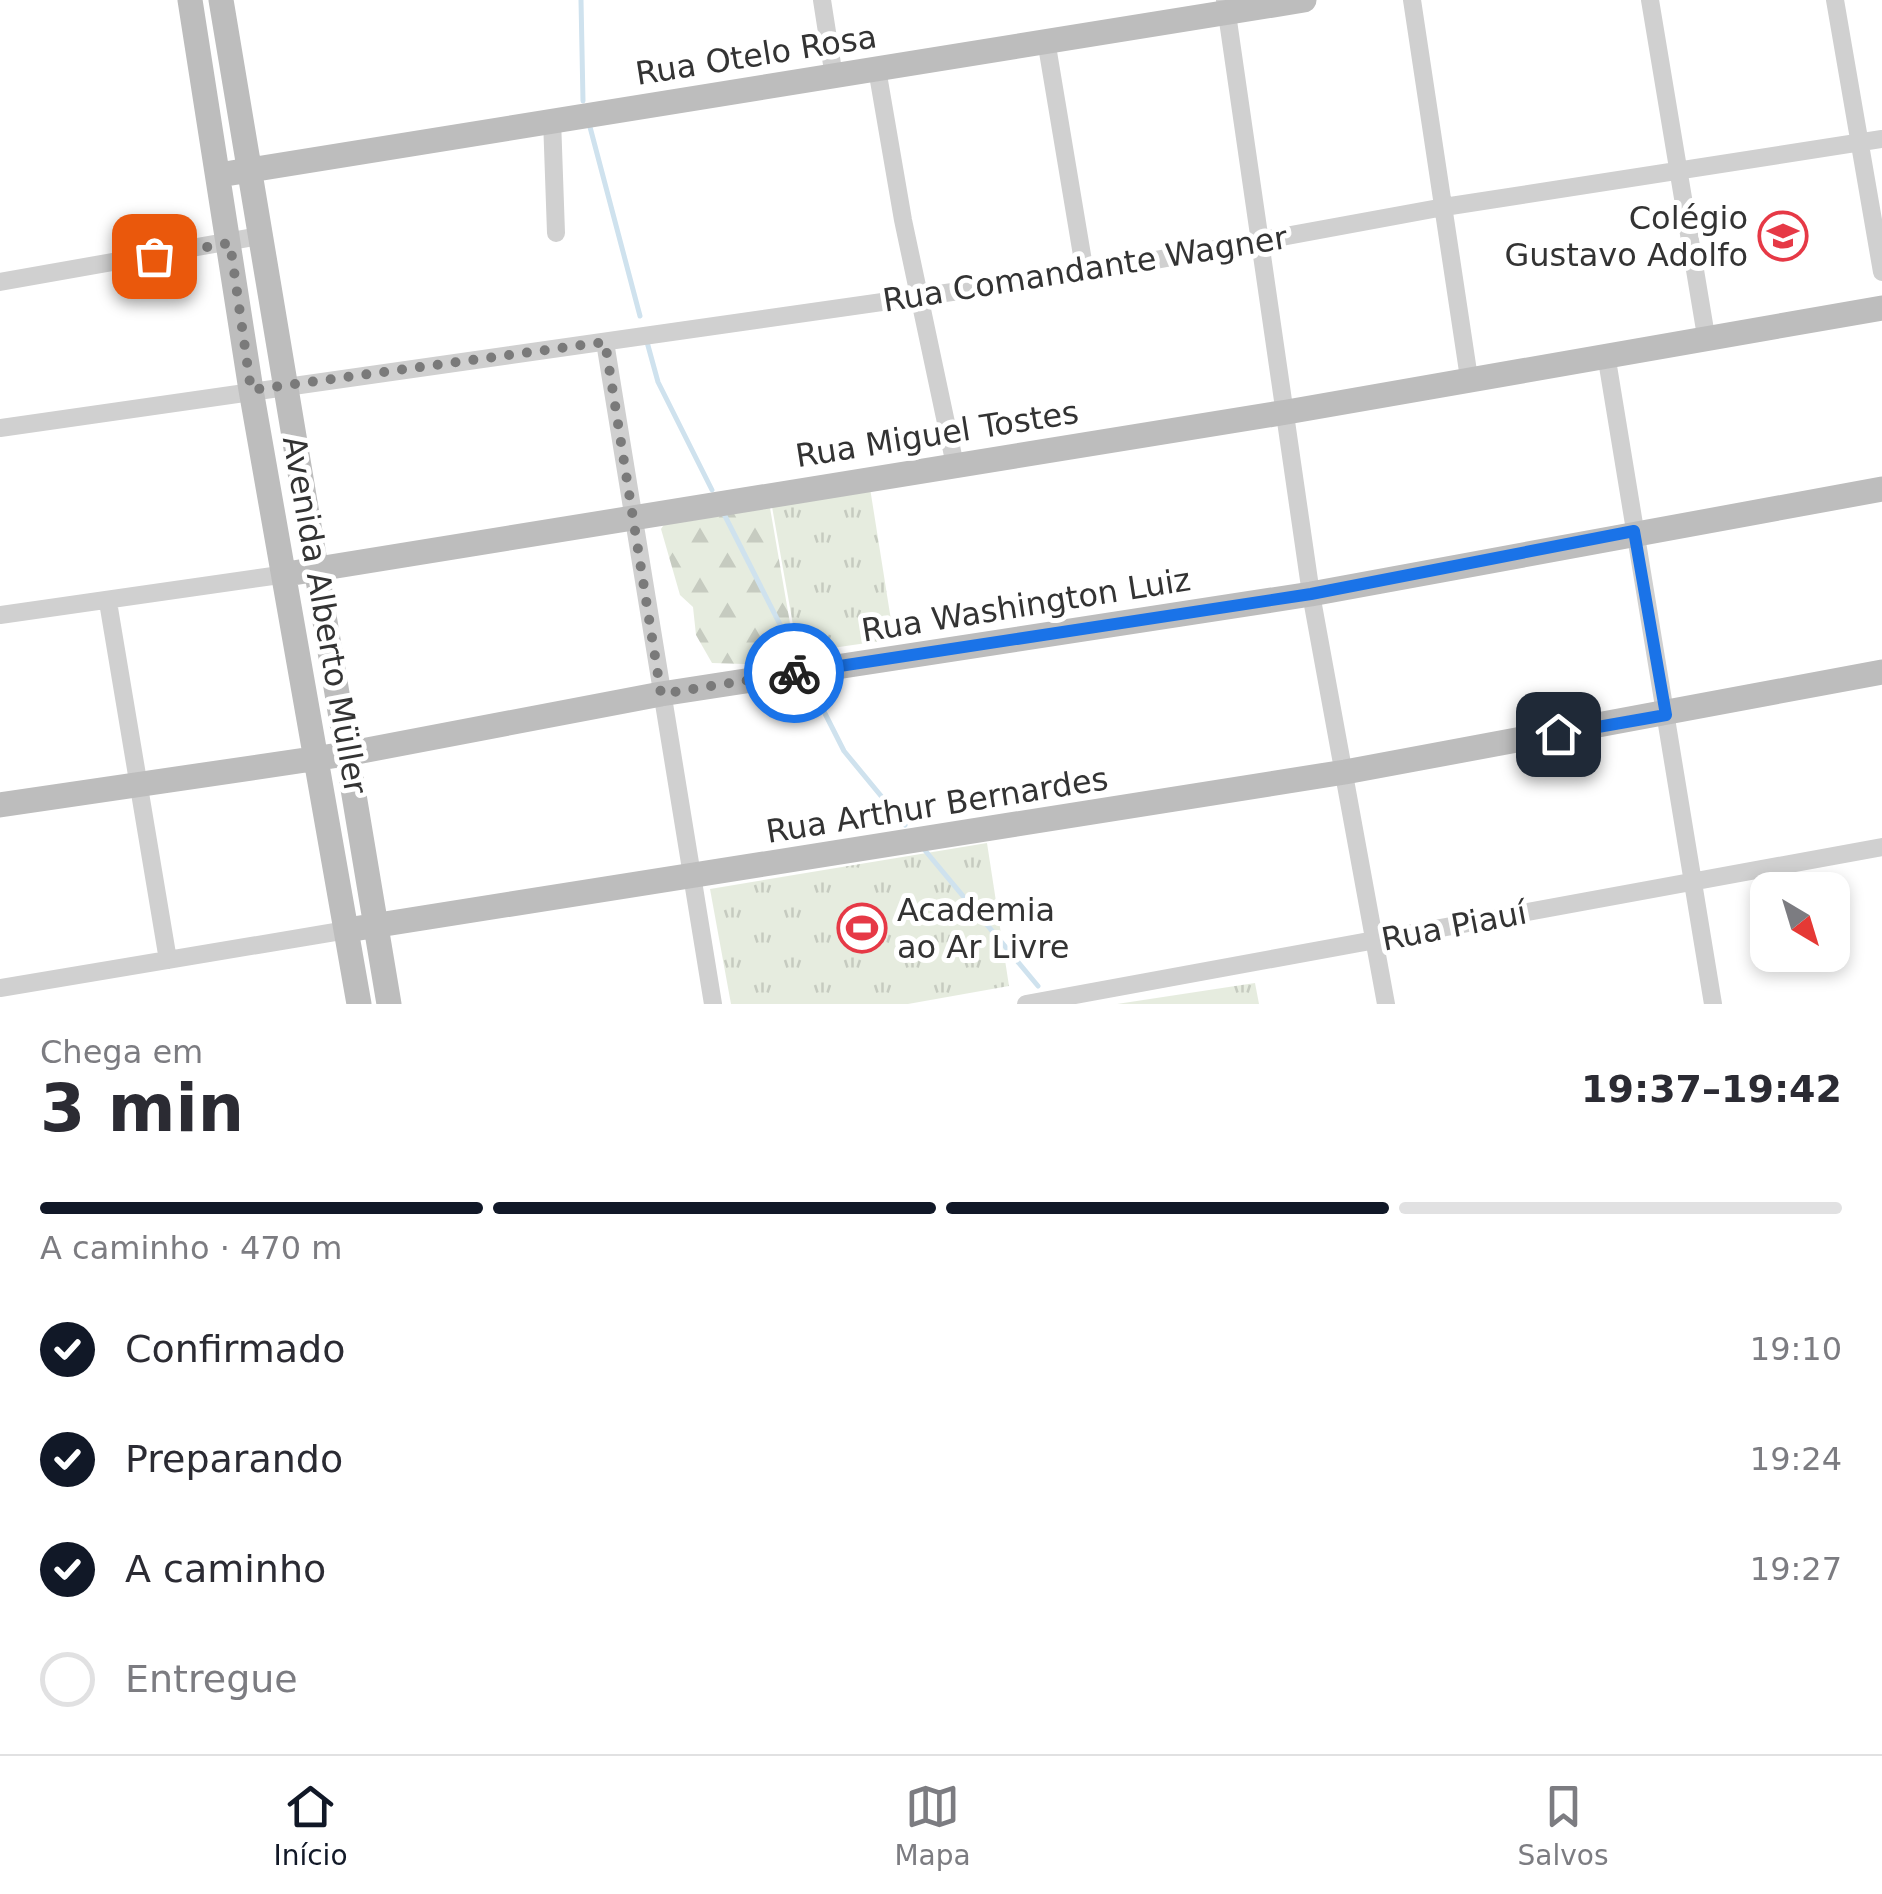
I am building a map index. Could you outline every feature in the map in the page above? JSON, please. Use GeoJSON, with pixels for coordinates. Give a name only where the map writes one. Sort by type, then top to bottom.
{"type":"FeatureCollection","features":[{"type":"Feature","properties":{"kind":"street","name":"Avenida Alberto Müller"},"geometry":{"type":"LineString","coordinates":[[190,0],[251,390],[287,574],[359,1004]]}},
{"type":"Feature","properties":{"kind":"street","name":"Avenida Alberto Müller"},"geometry":{"type":"LineString","coordinates":[[221,0],[390,1004]]}},
{"type":"Feature","properties":{"kind":"street"},"geometry":{"type":"LineString","coordinates":[[822,0],[834,78]]}},
{"type":"Feature","properties":{"kind":"street","name":"Rua Otelo Rosa"},"geometry":{"type":"LineString","coordinates":[[219,174],[834,78],[1226,7],[1304,0]]}},
{"type":"Feature","properties":{"kind":"street"},"geometry":{"type":"LineString","coordinates":[[1412,0],[1469,378]]}},
{"type":"Feature","properties":{"kind":"street"},"geometry":{"type":"LineString","coordinates":[[1650,0],[1706,336]]}},
{"type":"Feature","properties":{"kind":"street"},"geometry":{"type":"LineString","coordinates":[[1836,0],[1882,272]]}},
{"type":"Feature","properties":{"kind":"street"},"geometry":{"type":"LineString","coordinates":[[1226,7],[1311,594],[1386,1004]]}},
{"type":"Feature","properties":{"kind":"street"},"geometry":{"type":"LineString","coordinates":[[1046,40],[1085,273]]}},
{"type":"Feature","properties":{"kind":"street"},"geometry":{"type":"LineString","coordinates":[[877,69],[903,220],[955,464]]}},
{"type":"Feature","properties":{"kind":"street"},"geometry":{"type":"LineString","coordinates":[[552,119],[556,233]]}},
{"type":"Feature","properties":{"kind":"street","name":"Rua Comandante Wagner"},"geometry":{"type":"LineString","coordinates":[[0,428],[1085,273],[1444,207],[1677,174],[1882,138]]}},
{"type":"Feature","properties":{"kind":"street"},"geometry":{"type":"LineString","coordinates":[[0,282],[258,236]]}},
{"type":"Feature","properties":{"kind":"street","name":"Rua Miguel Tostes"},"geometry":{"type":"LineString","coordinates":[[0,615],[315,570],[634,515],[1287,412],[1882,308]]}},
{"type":"Feature","properties":{"kind":"street"},"geometry":{"type":"LineString","coordinates":[[605,342],[714,1004]]}},
{"type":"Feature","properties":{"kind":"street"},"geometry":{"type":"LineString","coordinates":[[1606,354],[1713,1004]]}},
{"type":"Feature","properties":{"kind":"street","name":"Rua Washington Luiz"},"geometry":{"type":"LineString","coordinates":[[0,805],[346,754],[661,694],[1311,594],[1634,531],[1882,489]]}},
{"type":"Feature","properties":{"kind":"street"},"geometry":{"type":"LineString","coordinates":[[108,602],[168,960]]}},
{"type":"Feature","properties":{"kind":"street","name":"Rua Arthur Bernardes"},"geometry":{"type":"LineString","coordinates":[[0,988],[375,924],[693,878],[1344,772],[1882,672]]}},
{"type":"Feature","properties":{"kind":"street","name":"Rua Piauí"},"geometry":{"type":"LineString","coordinates":[[1026,1004],[1882,846]]}},
{"type":"Feature","properties":{"kind":"green space"},"geometry":{"type":"Polygon","coordinates":[[[870,488],[894,639],[798,653],[771,501],[870,488]]]}},
{"type":"Feature","properties":{"kind":"green space"},"geometry":{"type":"Polygon","coordinates":[[[769,502],[795,652],[745,664],[712,663],[696,635],[693,607],[680,595],[661,529],[669,517],[769,502]]]}},
{"type":"Feature","properties":{"kind":"green space"},"geometry":{"type":"Polygon","coordinates":[[[987,843],[1009,986],[908,1004],[731,1004],[710,889],[987,843]]]}},
{"type":"Feature","properties":{"kind":"green space"},"geometry":{"type":"Polygon","coordinates":[[[1255,983],[1259,1004],[1117,1004],[1255,983]]]}},
{"type":"Feature","properties":{"kind":"waterway"},"geometry":{"type":"LineString","coordinates":[[581,0],[583,101]]}},
{"type":"Feature","properties":{"kind":"waterway"},"geometry":{"type":"LineString","coordinates":[[590,127],[640,316]]}},
{"type":"Feature","properties":{"kind":"waterway"},"geometry":{"type":"LineString","coordinates":[[647,342],[658,382],[712,490]]}},
{"type":"Feature","properties":{"kind":"waterway"},"geometry":{"type":"LineString","coordinates":[[724,514],[795,654]]}},
{"type":"Feature","properties":{"kind":"waterway"},"geometry":{"type":"LineString","coordinates":[[808,680],[844,751],[905,825]]}},
{"type":"Feature","properties":{"kind":"waterway"},"geometry":{"type":"LineString","coordinates":[[923,848],[1038,986]]}},
{"type":"Feature","properties":{"kind":"way so far"},"geometry":{"type":"LineString","coordinates":[[154,256],[230,243],[251,390],[605,342],[661,694],[794,673]]}},
{"type":"Feature","properties":{"kind":"place","name":"Colégio Gustavo Adolfo"},"geometry":{"type":"Point","coordinates":[1783,236]}},
{"type":"Feature","properties":{"kind":"place","name":"Academia ao Ar Livre"},"geometry":{"type":"Point","coordinates":[862,928]}},
{"type":"Feature","properties":{"kind":"route"},"geometry":{"type":"LineString","coordinates":[[794,673],[1311,594],[1634,531],[1666,715],[1558,734]]}}]}
